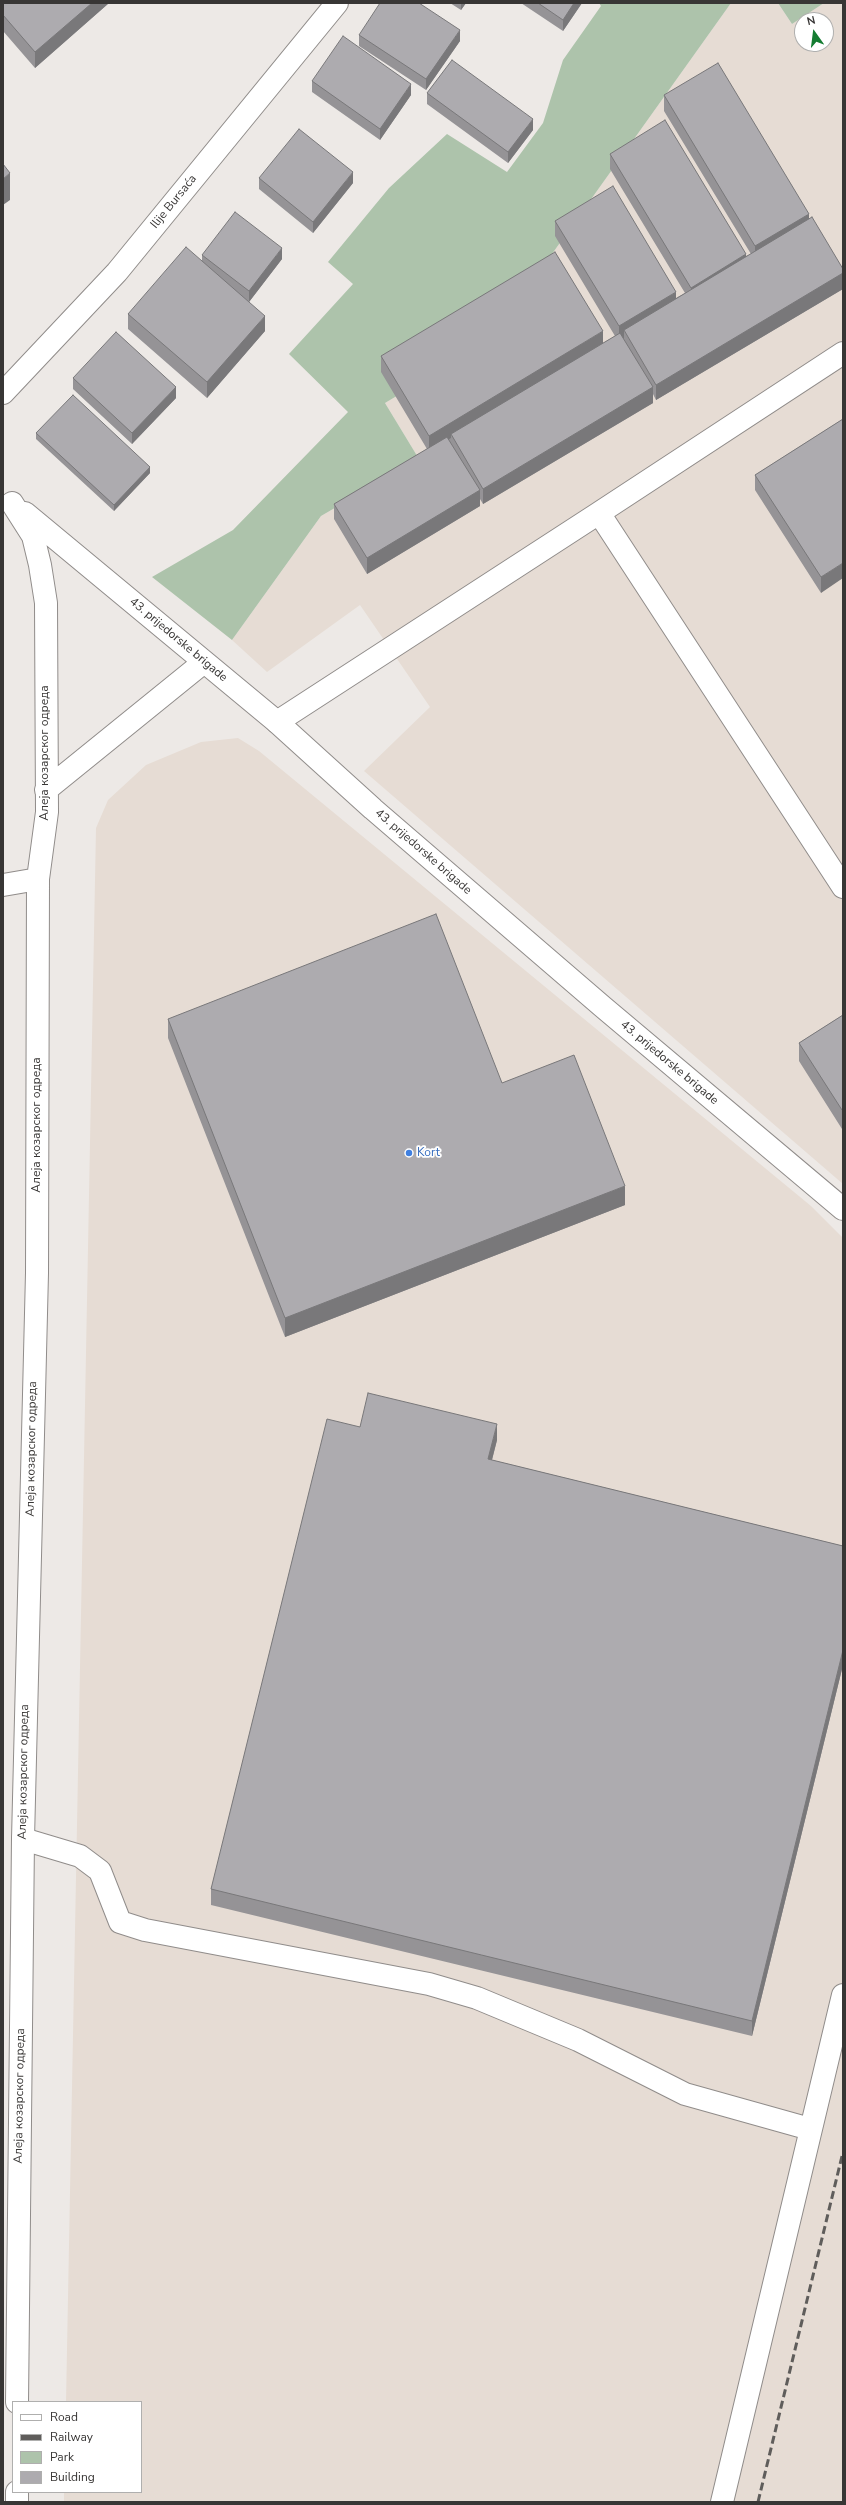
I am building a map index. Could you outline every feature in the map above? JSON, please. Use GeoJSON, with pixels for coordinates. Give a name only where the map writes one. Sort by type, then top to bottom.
{"type":"FeatureCollection","features":[{"type":"Feature","properties":{"kind":"street","name":"Ilije Bursaća"},"geometry":{"type":"LineString","coordinates":[[3,393],[116,272],[337,3]]}},
{"type":"Feature","properties":{"kind":"street"},"geometry":{"type":"LineString","coordinates":[[277,722],[843,353]]}},
{"type":"Feature","properties":{"kind":"street","name":"43. prijedorske brigade"},"geometry":{"type":"LineString","coordinates":[[8,498],[277,722],[373,809],[603,1007],[843,1209]]}},
{"type":"Feature","properties":{"kind":"street","name":"Алеја козарског одреда"},"geometry":{"type":"LineString","coordinates":[[8,498],[33,536],[40,565],[46,603],[47,812],[38,879],[37,1273],[23,1840],[17,2401]]}},
{"type":"Feature","properties":{"kind":"street"},"geometry":{"type":"LineString","coordinates":[[599,513],[843,887]]}},
{"type":"Feature","properties":{"kind":"street"},"geometry":{"type":"LineString","coordinates":[[46,790],[204,662]]}},
{"type":"Feature","properties":{"kind":"street"},"geometry":{"type":"LineString","coordinates":[[3,885],[38,879]]}},
{"type":"Feature","properties":{"kind":"street"},"geometry":{"type":"LineString","coordinates":[[23,1840],[80,1856],[100,1871],[120,1922],[145,1930],[429,1984],[477,1998],[578,2040],[685,2094],[810,2129]]}},
{"type":"Feature","properties":{"kind":"street"},"geometry":{"type":"LineString","coordinates":[[722,2502],[843,1995]]}},
{"type":"Feature","properties":{"kind":"shaded area"},"geometry":{"type":"Polygon","coordinates":[[[731,3],[778,3],[792,24],[794,23],[794,52],[834,52],[834,12],[810,12],[824,3],[843,3],[843,1184],[364,771],[430,707],[360,605],[267,672],[232,640],[321,516],[419,459],[385,403],[514,326],[537,275],[731,3]]]}},
{"type":"Feature","properties":{"kind":"shaded area"},"geometry":{"type":"Polygon","coordinates":[[[238,738],[259,751],[811,1206],[843,1238],[843,2502],[64,2502],[64,2493],[142,2493],[142,2401],[66,2401],[96,828],[108,800],[146,765],[201,742],[238,738]]]}},
{"type":"Feature","properties":{"kind":"green space"},"geometry":{"type":"Polygon","coordinates":[[[599,3],[731,3],[537,275],[514,326],[385,403],[419,459],[321,516],[232,640],[152,577],[233,530],[348,412],[289,354],[353,284],[328,262],[389,188],[447,134],[507,172],[543,123],[563,60],[601,6],[599,3]]]}},
{"type":"Feature","properties":{"kind":"green space"},"geometry":{"type":"Polygon","coordinates":[[[778,3],[824,3],[810,12],[794,12],[794,23],[792,24],[778,3]]]}},
{"type":"Feature","properties":{"kind":"building"},"geometry":{"type":"Polygon","coordinates":[[[5,3],[92,3],[35,52],[3,15],[3,5],[5,3]]]}},
{"type":"Feature","properties":{"kind":"building"},"geometry":{"type":"Polygon","coordinates":[[[380,3],[419,3],[460,30],[426,79],[359,35],[380,3]]]}},
{"type":"Feature","properties":{"kind":"building"},"geometry":{"type":"Polygon","coordinates":[[[538,3],[574,3],[563,20],[538,3]]]}},
{"type":"Feature","properties":{"kind":"building"},"geometry":{"type":"Polygon","coordinates":[[[343,36],[411,84],[380,129],[312,81],[343,36]]]}},
{"type":"Feature","properties":{"kind":"building"},"geometry":{"type":"Polygon","coordinates":[[[452,60],[533,119],[508,152],[427,93],[452,60]]]}},
{"type":"Feature","properties":{"kind":"building"},"geometry":{"type":"Polygon","coordinates":[[[718,63],[809,214],[755,246],[664,95],[718,63]]]}},
{"type":"Feature","properties":{"kind":"building"},"geometry":{"type":"Polygon","coordinates":[[[665,120],[746,254],[691,288],[610,154],[665,120]]]}},
{"type":"Feature","properties":{"kind":"building"},"geometry":{"type":"Polygon","coordinates":[[[299,129],[353,172],[313,222],[259,178],[299,129]]]}},
{"type":"Feature","properties":{"kind":"building"},"geometry":{"type":"Polygon","coordinates":[[[3,164],[10,173],[3,179],[3,164]]]}},
{"type":"Feature","properties":{"kind":"building"},"geometry":{"type":"Polygon","coordinates":[[[613,186],[676,292],[619,326],[555,221],[613,186]]]}},
{"type":"Feature","properties":{"kind":"building"},"geometry":{"type":"Polygon","coordinates":[[[235,212],[282,248],[249,291],[202,255],[235,212]]]}},
{"type":"Feature","properties":{"kind":"building"},"geometry":{"type":"Polygon","coordinates":[[[812,217],[843,269],[843,273],[656,385],[624,330],[812,217]]]}},
{"type":"Feature","properties":{"kind":"building"},"geometry":{"type":"Polygon","coordinates":[[[186,247],[265,316],[207,382],[128,314],[186,247]]]}},
{"type":"Feature","properties":{"kind":"building"},"geometry":{"type":"Polygon","coordinates":[[[555,252],[603,331],[429,436],[381,356],[555,252]]]}},
{"type":"Feature","properties":{"kind":"building"},"geometry":{"type":"Polygon","coordinates":[[[116,332],[176,387],[132,433],[73,378],[116,332]]]}},
{"type":"Feature","properties":{"kind":"building"},"geometry":{"type":"Polygon","coordinates":[[[620,333],[653,387],[483,489],[451,434],[620,333]]]}},
{"type":"Feature","properties":{"kind":"building"},"geometry":{"type":"Polygon","coordinates":[[[73,395],[150,467],[114,505],[36,433],[73,395]]]}},
{"type":"Feature","properties":{"kind":"building"},"geometry":{"type":"Polygon","coordinates":[[[843,419],[843,563],[821,577],[755,475],[843,419]]]}},
{"type":"Feature","properties":{"kind":"building"},"geometry":{"type":"Polygon","coordinates":[[[447,437],[480,490],[367,558],[334,504],[447,437]]]}},
{"type":"Feature","properties":{"kind":"building","name":"Kort"},"geometry":{"type":"Polygon","coordinates":[[[436,914],[502,1083],[574,1055],[625,1186],[285,1318],[168,1019],[436,914]]]}},
{"type":"Feature","properties":{"kind":"building"},"geometry":{"type":"Polygon","coordinates":[[[843,1015],[843,1110],[842,1110],[799,1043],[843,1015]]]}},
{"type":"Feature","properties":{"kind":"building"},"geometry":{"type":"Polygon","coordinates":[[[368,1393],[497,1424],[488,1459],[843,1546],[843,1650],[752,2021],[211,1889],[327,1419],[360,1427],[368,1393]]]}},
{"type":"Feature","properties":{"kind":"railway"},"geometry":{"type":"LineString","coordinates":[[758,2502],[843,2152]]}},
{"type":"Feature","properties":{"kind":"place","name":"Kort"},"geometry":{"type":"Point","coordinates":[409,1153]}}]}
